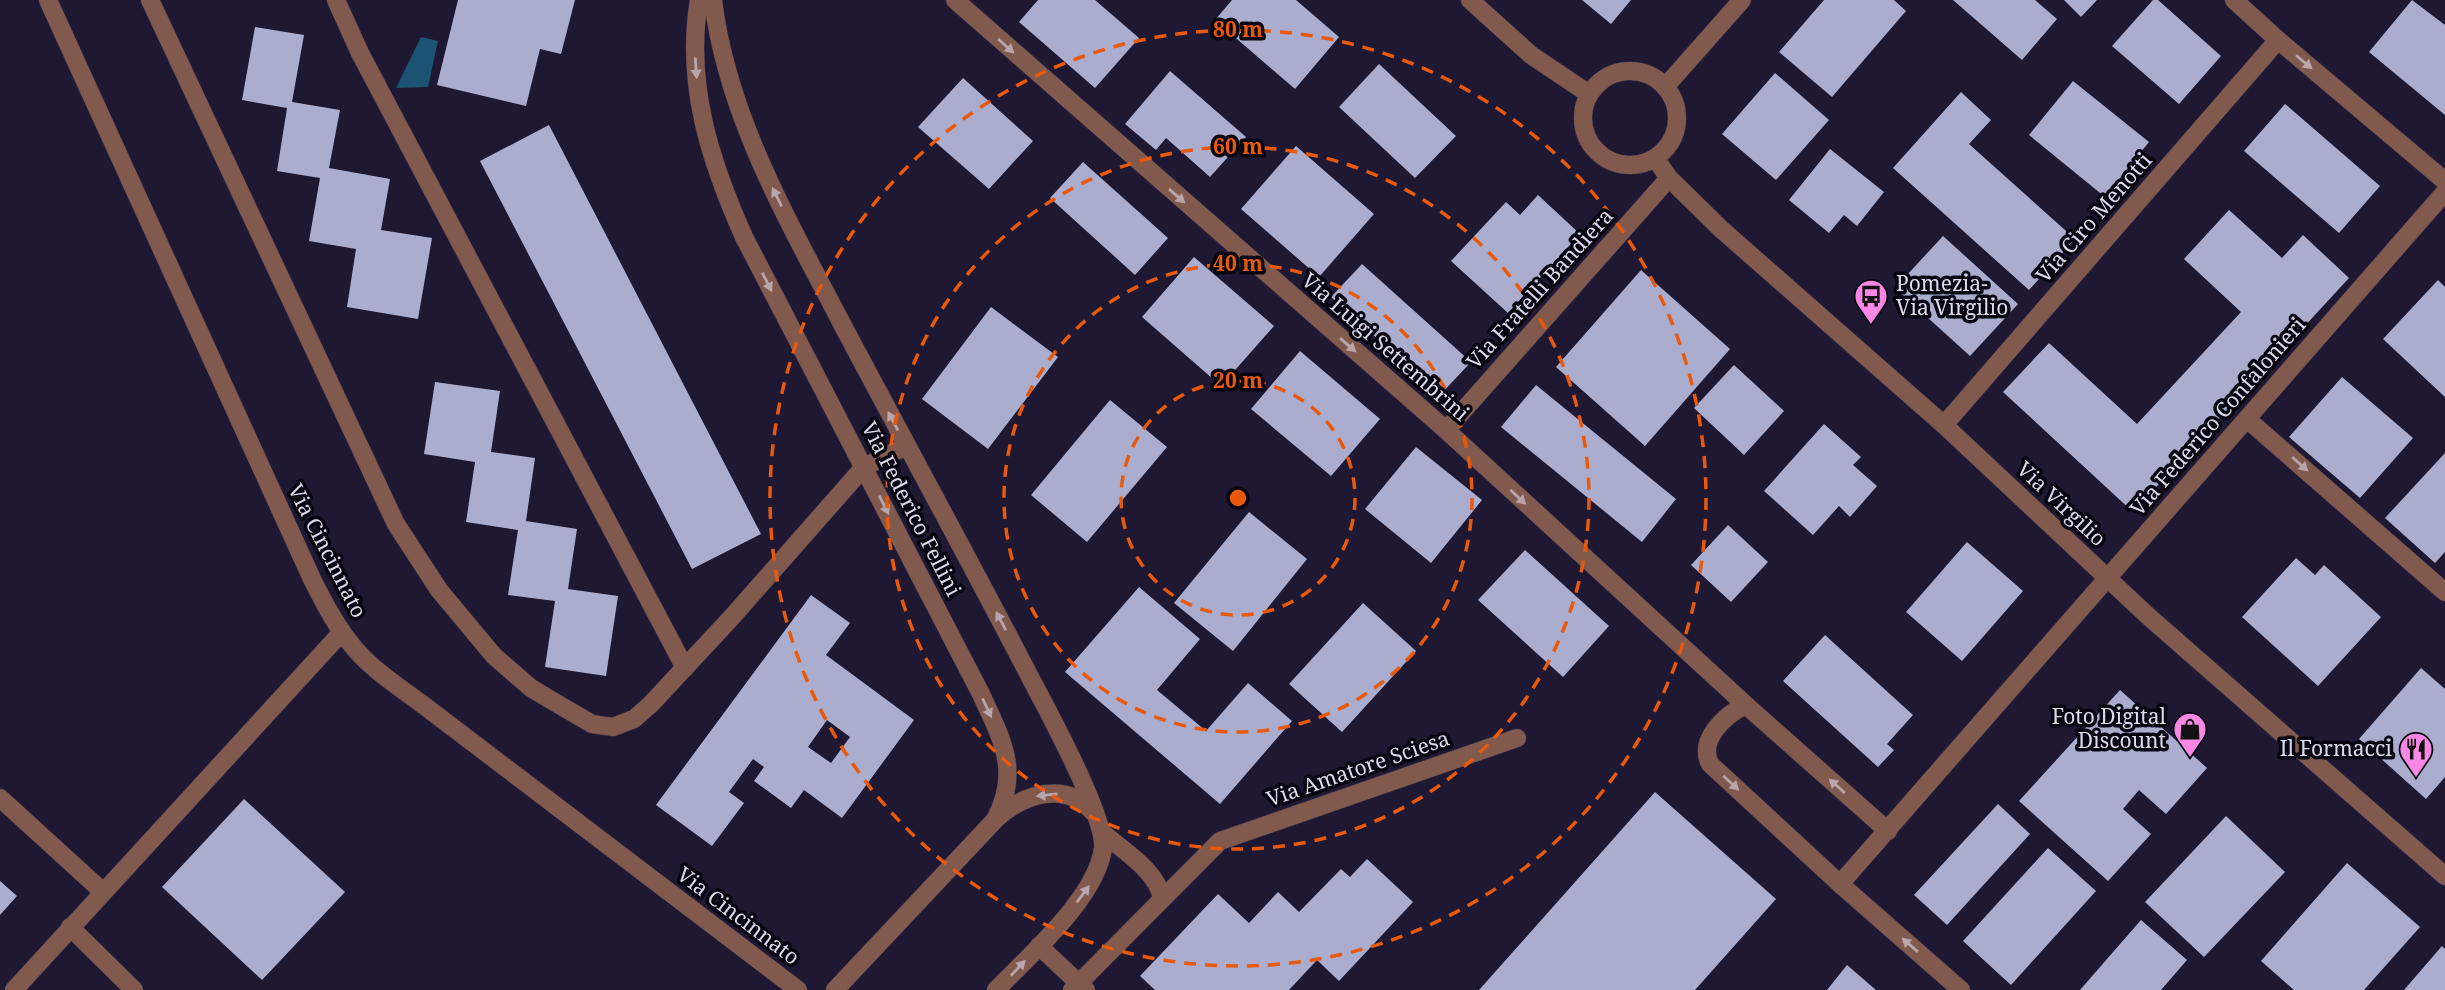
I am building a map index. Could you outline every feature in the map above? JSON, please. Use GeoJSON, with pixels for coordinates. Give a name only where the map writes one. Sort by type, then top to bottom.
{"type":"FeatureCollection","features":[{"type":"Feature","properties":{"kind":"street","name":"Via Cincinnato"},"geometry":{"type":"LineString","coordinates":[[48,0],[312,579],[342,632],[363,658],[402,689],[798,990]]}},
{"type":"Feature","properties":{"kind":"street"},"geometry":{"type":"LineString","coordinates":[[150,0],[396,524],[461,619],[494,656],[531,688],[592,724],[613,727],[634,719],[685,668],[864,467],[906,446]]}},
{"type":"Feature","properties":{"kind":"street"},"geometry":{"type":"LineString","coordinates":[[336,0],[360,53],[685,668]]}},
{"type":"Feature","properties":{"kind":"street","name":"Via Federico Fellini"},"geometry":{"type":"LineString","coordinates":[[699,0],[695,61],[698,98],[718,175],[744,237],[968,670],[1004,748],[1009,781],[995,820],[835,990]]}},
{"type":"Feature","properties":{"kind":"street","name":"Via Federico Fellini"},"geometry":{"type":"LineString","coordinates":[[713,0],[720,40],[752,145],[906,446],[1042,700],[1100,825]]}},
{"type":"Feature","properties":{"kind":"street","name":"Via Luigi Settembrini"},"geometry":{"type":"LineString","coordinates":[[955,0],[1446,430],[1748,707],[1888,831]]}},
{"type":"Feature","properties":{"kind":"street"},"geometry":{"type":"LineString","coordinates":[[1471,0],[1531,55],[1589,94]]}},
{"type":"Feature","properties":{"kind":"street"},"geometry":{"type":"LineString","coordinates":[[1665,87],[1742,0]]}},
{"type":"Feature","properties":{"kind":"street"},"geometry":{"type":"LineString","coordinates":[[2234,0],[2445,181]]}},
{"type":"Feature","properties":{"kind":"street","name":"Via Ciro Menotti"},"geometry":{"type":"LineString","coordinates":[[1944,425],[2278,40]]}},
{"type":"Feature","properties":{"kind":"street"},"geometry":{"type":"LineString","coordinates":[[1625,71],[1640,71],[1654,77],[1665,87],[1674,101],[1677,117],[1674,132],[1666,147],[1655,158],[1640,164],[1624,164],[1609,160],[1597,152],[1587,139],[1583,109],[1598,82],[1625,71]]}},
{"type":"Feature","properties":{"kind":"street","name":"Via Virgilio"},"geometry":{"type":"LineString","coordinates":[[1655,158],[1669,178],[1721,229],[1944,425],[2158,625],[2445,876]]}},
{"type":"Feature","properties":{"kind":"street","name":"Via Fratelli Bandiera"},"geometry":{"type":"LineString","coordinates":[[1446,430],[1669,178]]}},
{"type":"Feature","properties":{"kind":"street","name":"Via Federico Confalonieri"},"geometry":{"type":"LineString","coordinates":[[1840,884],[2445,192]]}},
{"type":"Feature","properties":{"kind":"street"},"geometry":{"type":"LineString","coordinates":[[2248,419],[2445,592]]}},
{"type":"Feature","properties":{"kind":"street"},"geometry":{"type":"LineString","coordinates":[[13,990],[342,632]]}},
{"type":"Feature","properties":{"kind":"street"},"geometry":{"type":"LineString","coordinates":[[1748,707],[1745,705],[1736,710],[1713,732],[1706,750],[1710,764],[1840,884],[1961,990]]}},
{"type":"Feature","properties":{"kind":"street","name":"Via Amatore Sciesa"},"geometry":{"type":"LineString","coordinates":[[1162,899],[1214,845],[1226,839],[1517,738]]}},
{"type":"Feature","properties":{"kind":"street"},"geometry":{"type":"LineString","coordinates":[[995,820],[1029,798],[1059,794],[1081,800],[1100,825],[1160,888],[1162,899],[1079,988],[1039,946]]}},
{"type":"Feature","properties":{"kind":"street"},"geometry":{"type":"LineString","coordinates":[[0,798],[102,891]]}},
{"type":"Feature","properties":{"kind":"street"},"geometry":{"type":"LineString","coordinates":[[996,990],[1039,946],[1090,885],[1101,858],[1100,825]]}},
{"type":"Feature","properties":{"kind":"street"},"geometry":{"type":"LineString","coordinates":[[70,927],[134,990]]}},
{"type":"Feature","properties":{"kind":"water"},"geometry":{"type":"Polygon","coordinates":[[[421,37],[438,41],[428,87],[396,88],[421,37]]]}},
{"type":"Feature","properties":{"kind":"building"},"geometry":{"type":"Polygon","coordinates":[[[458,0],[575,0],[561,54],[540,49],[526,106],[437,85],[458,0]]]}},
{"type":"Feature","properties":{"kind":"building"},"geometry":{"type":"Polygon","coordinates":[[[1038,0],[1095,0],[1139,38],[1095,88],[1019,22],[1038,0]]]}},
{"type":"Feature","properties":{"kind":"building"},"geometry":{"type":"Polygon","coordinates":[[[1232,0],[1296,0],[1339,37],[1295,89],[1215,20],[1232,0]]]}},
{"type":"Feature","properties":{"kind":"building"},"geometry":{"type":"Polygon","coordinates":[[[1582,0],[1631,0],[1611,24],[1582,0]]]}},
{"type":"Feature","properties":{"kind":"building"},"geometry":{"type":"Polygon","coordinates":[[[1824,0],[1894,0],[1906,11],[1832,97],[1779,52],[1824,0]]]}},
{"type":"Feature","properties":{"kind":"building"},"geometry":{"type":"Polygon","coordinates":[[[1953,0],[2035,0],[2057,19],[2022,60],[1953,0]]]}},
{"type":"Feature","properties":{"kind":"building"},"geometry":{"type":"Polygon","coordinates":[[[2064,0],[2097,0],[2081,17],[2064,0]]]}},
{"type":"Feature","properties":{"kind":"building"},"geometry":{"type":"Polygon","coordinates":[[[2153,0],[2158,0],[2221,56],[2179,104],[2112,46],[2153,0]]]}},
{"type":"Feature","properties":{"kind":"building"},"geometry":{"type":"Polygon","coordinates":[[[2412,0],[2445,25],[2445,115],[2369,52],[2412,0]]]}},
{"type":"Feature","properties":{"kind":"building"},"geometry":{"type":"Polygon","coordinates":[[[255,27],[304,35],[292,102],[340,110],[329,168],[390,179],[381,230],[432,238],[418,319],[347,307],[356,249],[309,241],[320,178],[277,171],[287,108],[242,100],[255,27]]]}},
{"type":"Feature","properties":{"kind":"building"},"geometry":{"type":"Polygon","coordinates":[[[1379,64],[1456,136],[1415,178],[1339,107],[1379,64]]]}},
{"type":"Feature","properties":{"kind":"building"},"geometry":{"type":"Polygon","coordinates":[[[1170,71],[1246,137],[1210,177],[1166,138],[1156,150],[1125,124],[1170,71]]]}},
{"type":"Feature","properties":{"kind":"building"},"geometry":{"type":"Polygon","coordinates":[[[1775,73],[1829,120],[1776,180],[1722,134],[1775,73]]]}},
{"type":"Feature","properties":{"kind":"building"},"geometry":{"type":"Polygon","coordinates":[[[963,78],[1033,141],[989,189],[918,127],[963,78]]]}},
{"type":"Feature","properties":{"kind":"building"},"geometry":{"type":"Polygon","coordinates":[[[2073,81],[2149,142],[2105,197],[2029,135],[2073,81]]]}},
{"type":"Feature","properties":{"kind":"building"},"geometry":{"type":"Polygon","coordinates":[[[1961,92],[1991,120],[1969,144],[2075,239],[2029,290],[1893,168],[1961,92]]]}},
{"type":"Feature","properties":{"kind":"building"},"geometry":{"type":"Polygon","coordinates":[[[2285,104],[2380,186],[2339,233],[2244,151],[2285,104]]]}},
{"type":"Feature","properties":{"kind":"building"},"geometry":{"type":"Polygon","coordinates":[[[549,125],[761,534],[692,569],[480,161],[549,125]]]}},
{"type":"Feature","properties":{"kind":"building"},"geometry":{"type":"Polygon","coordinates":[[[1296,146],[1374,214],[1319,277],[1241,209],[1296,146]]]}},
{"type":"Feature","properties":{"kind":"building"},"geometry":{"type":"Polygon","coordinates":[[[1830,149],[1884,192],[1857,226],[1844,215],[1829,233],[1789,200],[1830,149]]]}},
{"type":"Feature","properties":{"kind":"building"},"geometry":{"type":"Polygon","coordinates":[[[1083,162],[1168,238],[1135,275],[1050,198],[1083,162]]]}},
{"type":"Feature","properties":{"kind":"building"},"geometry":{"type":"Polygon","coordinates":[[[1538,195],[1580,234],[1508,313],[1451,261],[1506,202],[1520,215],[1538,195]]]}},
{"type":"Feature","properties":{"kind":"building"},"geometry":{"type":"Polygon","coordinates":[[[2229,210],[2282,258],[2303,235],[2349,278],[2133,512],[2003,392],[2049,343],[2137,424],[2241,312],[2184,259],[2229,210]]]}},
{"type":"Feature","properties":{"kind":"building"},"geometry":{"type":"Polygon","coordinates":[[[1943,236],[2018,304],[1970,356],[1895,288],[1943,236]]]}},
{"type":"Feature","properties":{"kind":"building"},"geometry":{"type":"Polygon","coordinates":[[[1194,257],[1274,326],[1221,386],[1142,317],[1194,257]]]}},
{"type":"Feature","properties":{"kind":"building"},"geometry":{"type":"Polygon","coordinates":[[[1362,264],[1471,362],[1440,395],[1331,297],[1362,264]]]}},
{"type":"Feature","properties":{"kind":"building"},"geometry":{"type":"Polygon","coordinates":[[[1641,270],[1730,349],[1645,446],[1556,367],[1641,270]]]}},
{"type":"Feature","properties":{"kind":"building"},"geometry":{"type":"Polygon","coordinates":[[[2438,280],[2445,287],[2445,397],[2383,339],[2438,280]]]}},
{"type":"Feature","properties":{"kind":"building"},"geometry":{"type":"Polygon","coordinates":[[[991,307],[1058,357],[988,449],[922,399],[991,307]]]}},
{"type":"Feature","properties":{"kind":"building"},"geometry":{"type":"Polygon","coordinates":[[[1300,351],[1380,419],[1331,476],[1251,409],[1300,351]]]}},
{"type":"Feature","properties":{"kind":"building"},"geometry":{"type":"Polygon","coordinates":[[[1734,365],[1784,411],[1744,455],[1694,408],[1734,365]]]}},
{"type":"Feature","properties":{"kind":"building"},"geometry":{"type":"Polygon","coordinates":[[[2342,377],[2413,438],[2360,498],[2289,437],[2342,377]]]}},
{"type":"Feature","properties":{"kind":"building"},"geometry":{"type":"Polygon","coordinates":[[[435,382],[500,391],[491,452],[535,458],[526,521],[577,529],[568,589],[618,596],[606,676],[545,667],[555,601],[508,595],[518,530],[466,522],[475,462],[424,454],[435,382]]]}},
{"type":"Feature","properties":{"kind":"building"},"geometry":{"type":"Polygon","coordinates":[[[1536,385],[1676,499],[1642,542],[1501,427],[1536,385]]]}},
{"type":"Feature","properties":{"kind":"building"},"geometry":{"type":"Polygon","coordinates":[[[1110,400],[1167,447],[1087,542],[1031,495],[1110,400]]]}},
{"type":"Feature","properties":{"kind":"building"},"geometry":{"type":"Polygon","coordinates":[[[1824,424],[1861,457],[1853,465],[1877,486],[1850,517],[1839,506],[1813,535],[1764,491],[1824,424]]]}},
{"type":"Feature","properties":{"kind":"building"},"geometry":{"type":"Polygon","coordinates":[[[1416,447],[1482,500],[1431,563],[1365,509],[1416,447]]]}},
{"type":"Feature","properties":{"kind":"building"},"geometry":{"type":"Polygon","coordinates":[[[2445,453],[2445,552],[2435,563],[2385,518],[2445,453]]]}},
{"type":"Feature","properties":{"kind":"building"},"geometry":{"type":"Polygon","coordinates":[[[1249,512],[1307,559],[1233,651],[1174,603],[1249,512]]]}},
{"type":"Feature","properties":{"kind":"building"},"geometry":{"type":"Polygon","coordinates":[[[1728,525],[1768,562],[1731,602],[1691,565],[1728,525]]]}},
{"type":"Feature","properties":{"kind":"building"},"geometry":{"type":"Polygon","coordinates":[[[1967,542],[2023,591],[1962,661],[1906,612],[1967,542]]]}},
{"type":"Feature","properties":{"kind":"building"},"geometry":{"type":"Polygon","coordinates":[[[1525,550],[1609,626],[1563,677],[1478,600],[1525,550]]]}},
{"type":"Feature","properties":{"kind":"building"},"geometry":{"type":"Polygon","coordinates":[[[2296,558],[2315,575],[2324,565],[2381,617],[2318,686],[2242,617],[2296,558]]]}},
{"type":"Feature","properties":{"kind":"building"},"geometry":{"type":"Polygon","coordinates":[[[1139,587],[1200,639],[1157,690],[1206,731],[1248,683],[1292,721],[1220,804],[1065,672],[1139,587]]]}},
{"type":"Feature","properties":{"kind":"building"},"geometry":{"type":"Polygon","coordinates":[[[811,595],[850,623],[826,655],[914,720],[842,818],[804,790],[791,808],[754,781],[764,767],[753,759],[729,792],[744,803],[712,846],[656,805],[811,595]],[[827,720],[808,747],[831,763],[850,737],[827,720]]]}},
{"type":"Feature","properties":{"kind":"building"},"geometry":{"type":"Polygon","coordinates":[[[1363,603],[1416,651],[1342,732],[1289,684],[1363,603]]]}},
{"type":"Feature","properties":{"kind":"building"},"geometry":{"type":"Polygon","coordinates":[[[1825,635],[1913,715],[1887,744],[1894,750],[1878,767],[1783,681],[1825,635]]]}},
{"type":"Feature","properties":{"kind":"building"},"geometry":{"type":"Polygon","coordinates":[[[2421,668],[2445,689],[2445,777],[2426,799],[2359,739],[2421,668]]]}},
{"type":"Feature","properties":{"kind":"building"},"geometry":{"type":"Polygon","coordinates":[[[2120,690],[2207,768],[2166,814],[2139,790],[2123,809],[2151,834],[2108,881],[2019,801],[2120,690]]]}},
{"type":"Feature","properties":{"kind":"building"},"geometry":{"type":"Polygon","coordinates":[[[1655,792],[1776,899],[1695,990],[1479,990],[1655,792]]]}},
{"type":"Feature","properties":{"kind":"building"},"geometry":{"type":"Polygon","coordinates":[[[244,799],[345,892],[262,980],[162,887],[244,799]]]}},
{"type":"Feature","properties":{"kind":"building"},"geometry":{"type":"Polygon","coordinates":[[[1998,804],[2030,834],[1947,925],[1914,895],[1998,804]]]}},
{"type":"Feature","properties":{"kind":"building"},"geometry":{"type":"Polygon","coordinates":[[[2226,816],[2285,872],[2204,957],[2145,902],[2226,816]]]}},
{"type":"Feature","properties":{"kind":"building"},"geometry":{"type":"Polygon","coordinates":[[[2048,848],[2096,891],[2011,985],[1963,941],[2048,848]]]}},
{"type":"Feature","properties":{"kind":"building"},"geometry":{"type":"Polygon","coordinates":[[[1367,859],[1413,902],[1339,981],[1317,960],[1289,990],[1155,990],[1140,976],[1218,894],[1249,923],[1278,892],[1299,912],[1341,869],[1350,877],[1367,859]]]}},
{"type":"Feature","properties":{"kind":"building"},"geometry":{"type":"Polygon","coordinates":[[[2347,863],[2420,927],[2364,990],[2294,990],[2261,961],[2347,863]]]}},
{"type":"Feature","properties":{"kind":"building"},"geometry":{"type":"Polygon","coordinates":[[[0,881],[17,896],[0,915],[0,881]]]}},
{"type":"Feature","properties":{"kind":"building"},"geometry":{"type":"Polygon","coordinates":[[[2141,920],[2187,960],[2161,990],[2080,990],[2141,920]]]}},
{"type":"Feature","properties":{"kind":"building"},"geometry":{"type":"Polygon","coordinates":[[[2442,946],[2445,949],[2445,990],[2404,990],[2442,946]]]}},
{"type":"Feature","properties":{"kind":"building"},"geometry":{"type":"Polygon","coordinates":[[[1847,965],[1876,990],[1827,990],[1847,965]]]}},
{"type":"Feature","properties":{"kind":"place","name":"Pomezia- Via Virgilio"},"geometry":{"type":"Point","coordinates":[1871,326]}},
{"type":"Feature","properties":{"kind":"place","name":"Foto Digital Discount"},"geometry":{"type":"Point","coordinates":[2190,759]}},
{"type":"Feature","properties":{"kind":"place","name":"Il Formacci"},"geometry":{"type":"Point","coordinates":[2416,779]}}]}
